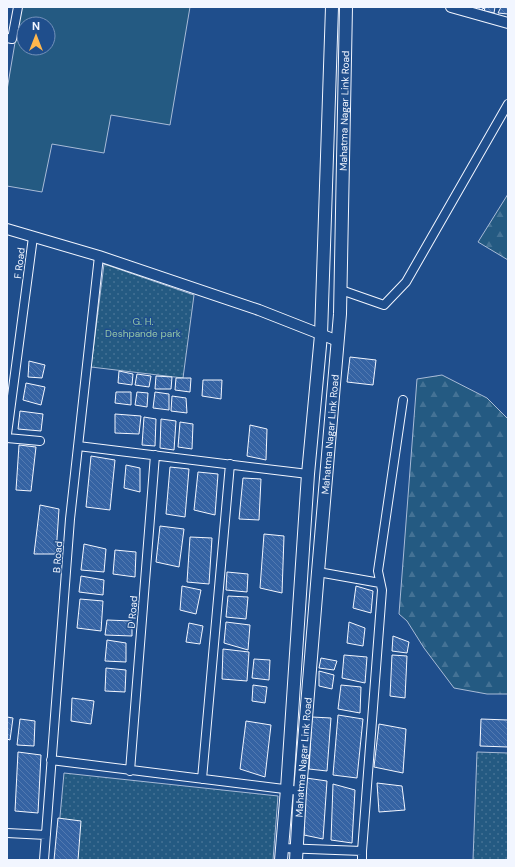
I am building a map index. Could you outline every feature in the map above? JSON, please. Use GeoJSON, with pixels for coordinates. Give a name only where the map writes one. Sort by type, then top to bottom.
{"type":"FeatureCollection","features":[{"type":"Feature","properties":{"kind":"main road","name":"Mahatma Nagar Link Road"},"geometry":{"type":"LineString","coordinates":[[282,854],[308,474],[321,335],[332,7]]}},
{"type":"Feature","properties":{"kind":"main road","name":"Mahatma Nagar Link Road"},"geometry":{"type":"LineString","coordinates":[[297,855],[300,791],[340,314],[346,7]]}},
{"type":"Feature","properties":{"kind":"street"},"geometry":{"type":"LineString","coordinates":[[7,38],[12,39],[18,7]]}},
{"type":"Feature","properties":{"kind":"street"},"geometry":{"type":"LineString","coordinates":[[451,7],[508,23]]}},
{"type":"Feature","properties":{"kind":"street"},"geometry":{"type":"LineString","coordinates":[[341,290],[384,305],[406,282],[508,104]]}},
{"type":"Feature","properties":{"kind":"street"},"geometry":{"type":"LineString","coordinates":[[7,229],[99,256],[259,310],[338,341]]}},
{"type":"Feature","properties":{"kind":"street","name":"F Road"},"geometry":{"type":"LineString","coordinates":[[7,434],[33,237]]}},
{"type":"Feature","properties":{"kind":"street","name":"B Road"},"geometry":{"type":"LineString","coordinates":[[44,860],[70,519],[99,256]]}},
{"type":"Feature","properties":{"kind":"street"},"geometry":{"type":"LineString","coordinates":[[362,860],[382,590],[378,571],[403,400]]}},
{"type":"Feature","properties":{"kind":"street"},"geometry":{"type":"LineString","coordinates":[[7,438],[40,441]]}},
{"type":"Feature","properties":{"kind":"street"},"geometry":{"type":"LineString","coordinates":[[78,446],[308,474]]}},
{"type":"Feature","properties":{"kind":"street","name":"D Road"},"geometry":{"type":"LineString","coordinates":[[130,771],[155,455]]}},
{"type":"Feature","properties":{"kind":"street"},"geometry":{"type":"LineString","coordinates":[[202,779],[230,464]]}},
{"type":"Feature","properties":{"kind":"street"},"geometry":{"type":"LineString","coordinates":[[318,572],[380,583]]}},
{"type":"Feature","properties":{"kind":"street"},"geometry":{"type":"LineString","coordinates":[[51,760],[300,791]]}},
{"type":"Feature","properties":{"kind":"street"},"geometry":{"type":"LineString","coordinates":[[7,833],[46,835]]}},
{"type":"Feature","properties":{"kind":"street"},"geometry":{"type":"LineString","coordinates":[[282,854],[297,855],[362,851]]}},
{"type":"Feature","properties":{"kind":"green space"},"geometry":{"type":"Polygon","coordinates":[[[21,7],[190,7],[170,125],[111,115],[104,153],[52,144],[42,192],[7,186],[7,90],[16,37],[16,56],[56,56],[56,16],[19,16],[21,7]]]}},
{"type":"Feature","properties":{"kind":"green space"},"geometry":{"type":"Polygon","coordinates":[[[508,194],[508,260],[478,242],[508,194]]]}},
{"type":"Feature","properties":{"kind":"green space","name":"G. H. Deshpande park"},"geometry":{"type":"Polygon","coordinates":[[[104,264],[194,295],[183,378],[91,367],[104,264]]]}},
{"type":"Feature","properties":{"kind":"green space"},"geometry":{"type":"Polygon","coordinates":[[[442,375],[487,398],[508,419],[508,694],[487,694],[454,688],[424,648],[407,621],[399,614],[417,379],[442,375]]]}},
{"type":"Feature","properties":{"kind":"green space"},"geometry":{"type":"Polygon","coordinates":[[[477,752],[508,753],[508,860],[473,860],[477,752]]]}},
{"type":"Feature","properties":{"kind":"green space"},"geometry":{"type":"Polygon","coordinates":[[[64,773],[278,796],[273,860],[56,860],[64,773]]]}},
{"type":"Feature","properties":{"kind":"building"},"geometry":{"type":"Polygon","coordinates":[[[476,7],[495,7],[494,13],[484,11],[485,8],[482,9],[482,11],[480,11],[480,9],[475,10],[476,7]]]}},
{"type":"Feature","properties":{"kind":"building"},"geometry":{"type":"Polygon","coordinates":[[[501,7],[508,7],[508,14],[498,13],[501,7]]]}},
{"type":"Feature","properties":{"kind":"building"},"geometry":{"type":"Polygon","coordinates":[[[350,357],[376,360],[373,385],[347,382],[350,357]]]}},
{"type":"Feature","properties":{"kind":"building"},"geometry":{"type":"Polygon","coordinates":[[[29,361],[45,365],[42,378],[28,377],[29,361]]]}},
{"type":"Feature","properties":{"kind":"building"},"geometry":{"type":"Polygon","coordinates":[[[119,371],[133,374],[132,385],[118,383],[119,371]]]}},
{"type":"Feature","properties":{"kind":"building"},"geometry":{"type":"Polygon","coordinates":[[[137,374],[151,376],[149,387],[135,385],[137,374]]]}},
{"type":"Feature","properties":{"kind":"building"},"geometry":{"type":"Polygon","coordinates":[[[156,376],[172,377],[171,389],[155,389],[156,376]]]}},
{"type":"Feature","properties":{"kind":"building"},"geometry":{"type":"Polygon","coordinates":[[[176,378],[191,378],[190,392],[175,390],[176,378]]]}},
{"type":"Feature","properties":{"kind":"building"},"geometry":{"type":"Polygon","coordinates":[[[203,380],[222,380],[221,399],[202,396],[203,380]]]}},
{"type":"Feature","properties":{"kind":"building"},"geometry":{"type":"Polygon","coordinates":[[[26,383],[45,387],[41,405],[23,400],[26,383]]]}},
{"type":"Feature","properties":{"kind":"building"},"geometry":{"type":"Polygon","coordinates":[[[116,392],[131,392],[131,405],[115,403],[116,392]]]}},
{"type":"Feature","properties":{"kind":"building"},"geometry":{"type":"Polygon","coordinates":[[[137,392],[148,393],[147,407],[135,405],[137,392]]]}},
{"type":"Feature","properties":{"kind":"building"},"geometry":{"type":"Polygon","coordinates":[[[155,392],[169,394],[169,410],[153,408],[155,392]]]}},
{"type":"Feature","properties":{"kind":"building"},"geometry":{"type":"Polygon","coordinates":[[[172,396],[186,398],[187,413],[171,411],[172,396]]]}},
{"type":"Feature","properties":{"kind":"building"},"geometry":{"type":"Polygon","coordinates":[[[20,411],[43,414],[41,431],[18,429],[20,411]]]}},
{"type":"Feature","properties":{"kind":"building"},"geometry":{"type":"Polygon","coordinates":[[[115,414],[141,416],[139,434],[115,433],[115,414]]]}},
{"type":"Feature","properties":{"kind":"building"},"geometry":{"type":"Polygon","coordinates":[[[144,417],[156,419],[155,446],[142,445],[144,417]]]}},
{"type":"Feature","properties":{"kind":"building"},"geometry":{"type":"Polygon","coordinates":[[[161,419],[176,421],[174,450],[160,448],[161,419]]]}},
{"type":"Feature","properties":{"kind":"building"},"geometry":{"type":"Polygon","coordinates":[[[180,422],[193,424],[192,449],[178,447],[180,422]]]}},
{"type":"Feature","properties":{"kind":"building"},"geometry":{"type":"Polygon","coordinates":[[[250,425],[267,429],[266,460],[247,456],[250,425]]]}},
{"type":"Feature","properties":{"kind":"building"},"geometry":{"type":"Polygon","coordinates":[[[19,445],[36,447],[31,491],[16,490],[19,445]]]}},
{"type":"Feature","properties":{"kind":"building"},"geometry":{"type":"Polygon","coordinates":[[[91,456],[115,460],[110,510],[86,507],[91,456]]]}},
{"type":"Feature","properties":{"kind":"building"},"geometry":{"type":"Polygon","coordinates":[[[126,465],[140,468],[140,492],[124,488],[126,465]]]}},
{"type":"Feature","properties":{"kind":"building"},"geometry":{"type":"Polygon","coordinates":[[[170,467],[189,469],[185,517],[166,514],[170,467]]]}},
{"type":"Feature","properties":{"kind":"building"},"geometry":{"type":"Polygon","coordinates":[[[198,472],[218,474],[215,515],[194,510],[198,472]]]}},
{"type":"Feature","properties":{"kind":"building"},"geometry":{"type":"Polygon","coordinates":[[[243,478],[261,479],[259,520],[239,519],[243,478]]]}},
{"type":"Feature","properties":{"kind":"building"},"geometry":{"type":"Polygon","coordinates":[[[40,505],[59,509],[56,554],[34,554],[40,505]]]}},
{"type":"Feature","properties":{"kind":"building"},"geometry":{"type":"Polygon","coordinates":[[[160,526],[184,529],[179,567],[156,562],[160,526]]]}},
{"type":"Feature","properties":{"kind":"building"},"geometry":{"type":"Polygon","coordinates":[[[264,534],[284,536],[282,593],[260,588],[264,534]]]}},
{"type":"Feature","properties":{"kind":"building"},"geometry":{"type":"Polygon","coordinates":[[[190,537],[212,538],[209,584],[187,582],[190,537]]]}},
{"type":"Feature","properties":{"kind":"building"},"geometry":{"type":"Polygon","coordinates":[[[84,544],[106,549],[104,572],[81,570],[84,544]]]}},
{"type":"Feature","properties":{"kind":"building"},"geometry":{"type":"Polygon","coordinates":[[[115,550],[136,552],[135,577],[113,574],[115,550]]]}},
{"type":"Feature","properties":{"kind":"building"},"geometry":{"type":"Polygon","coordinates":[[[227,572],[248,574],[247,592],[226,590],[227,572]]]}},
{"type":"Feature","properties":{"kind":"building"},"geometry":{"type":"Polygon","coordinates":[[[81,576],[104,580],[103,595],[79,592],[81,576]]]}},
{"type":"Feature","properties":{"kind":"building"},"geometry":{"type":"Polygon","coordinates":[[[182,586],[201,590],[196,614],[180,610],[182,586]]]}},
{"type":"Feature","properties":{"kind":"building"},"geometry":{"type":"Polygon","coordinates":[[[356,586],[373,591],[371,613],[353,608],[356,586]]]}},
{"type":"Feature","properties":{"kind":"building"},"geometry":{"type":"Polygon","coordinates":[[[228,596],[248,597],[246,619],[226,617],[228,596]]]}},
{"type":"Feature","properties":{"kind":"building"},"geometry":{"type":"Polygon","coordinates":[[[80,599],[103,601],[101,631],[77,628],[80,599]]]}},
{"type":"Feature","properties":{"kind":"building"},"geometry":{"type":"Polygon","coordinates":[[[107,620],[132,621],[132,636],[105,635],[107,620]]]}},
{"type":"Feature","properties":{"kind":"building"},"geometry":{"type":"Polygon","coordinates":[[[226,622],[250,625],[248,650],[224,643],[226,622]]]}},
{"type":"Feature","properties":{"kind":"building"},"geometry":{"type":"Polygon","coordinates":[[[349,622],[365,628],[363,646],[347,643],[349,622]]]}},
{"type":"Feature","properties":{"kind":"building"},"geometry":{"type":"Polygon","coordinates":[[[189,623],[203,626],[200,644],[186,642],[189,623]]]}},
{"type":"Feature","properties":{"kind":"building"},"geometry":{"type":"Polygon","coordinates":[[[393,636],[409,642],[407,653],[392,651],[393,636]]]}},
{"type":"Feature","properties":{"kind":"building"},"geometry":{"type":"Polygon","coordinates":[[[107,640],[126,643],[126,662],[105,661],[107,640]]]}},
{"type":"Feature","properties":{"kind":"building"},"geometry":{"type":"Polygon","coordinates":[[[223,649],[249,652],[247,681],[222,679],[223,649]]]}},
{"type":"Feature","properties":{"kind":"building"},"geometry":{"type":"Polygon","coordinates":[[[344,655],[367,657],[365,683],[342,678],[344,655]]]}},
{"type":"Feature","properties":{"kind":"building"},"geometry":{"type":"Polygon","coordinates":[[[392,655],[407,656],[405,698],[390,696],[392,655]]]}},
{"type":"Feature","properties":{"kind":"building"},"geometry":{"type":"Polygon","coordinates":[[[321,658],[337,661],[334,670],[319,668],[321,658]]]}},
{"type":"Feature","properties":{"kind":"building"},"geometry":{"type":"Polygon","coordinates":[[[254,659],[270,660],[269,680],[252,678],[254,659]]]}},
{"type":"Feature","properties":{"kind":"building"},"geometry":{"type":"Polygon","coordinates":[[[106,668],[126,670],[125,692],[105,691],[106,668]]]}},
{"type":"Feature","properties":{"kind":"building"},"geometry":{"type":"Polygon","coordinates":[[[319,671],[334,675],[332,689],[319,686],[319,671]]]}},
{"type":"Feature","properties":{"kind":"building"},"geometry":{"type":"Polygon","coordinates":[[[253,685],[267,687],[265,703],[252,701],[253,685]]]}},
{"type":"Feature","properties":{"kind":"building"},"geometry":{"type":"Polygon","coordinates":[[[341,685],[361,687],[360,713],[338,709],[341,685]]]}},
{"type":"Feature","properties":{"kind":"building"},"geometry":{"type":"Polygon","coordinates":[[[72,698],[94,701],[91,724],[71,721],[72,698]]]}},
{"type":"Feature","properties":{"kind":"building"},"geometry":{"type":"Polygon","coordinates":[[[338,715],[363,719],[357,778],[333,775],[338,715]]]}},
{"type":"Feature","properties":{"kind":"building"},"geometry":{"type":"Polygon","coordinates":[[[7,717],[13,718],[10,740],[7,739],[7,717]]]}},
{"type":"Feature","properties":{"kind":"building"},"geometry":{"type":"Polygon","coordinates":[[[312,717],[331,718],[327,771],[309,769],[312,717]]]}},
{"type":"Feature","properties":{"kind":"building"},"geometry":{"type":"Polygon","coordinates":[[[20,719],[35,721],[34,746],[17,745],[20,719]]]}},
{"type":"Feature","properties":{"kind":"building"},"geometry":{"type":"Polygon","coordinates":[[[481,719],[508,720],[508,747],[480,746],[481,719]]]}},
{"type":"Feature","properties":{"kind":"building"},"geometry":{"type":"Polygon","coordinates":[[[246,721],[271,725],[265,777],[240,769],[246,721]]]}},
{"type":"Feature","properties":{"kind":"building"},"geometry":{"type":"Polygon","coordinates":[[[379,724],[406,729],[403,773],[374,767],[379,724]]]}},
{"type":"Feature","properties":{"kind":"building"},"geometry":{"type":"Polygon","coordinates":[[[18,752],[41,755],[38,813],[15,811],[18,752]]]}},
{"type":"Feature","properties":{"kind":"building"},"geometry":{"type":"Polygon","coordinates":[[[306,778],[327,781],[323,839],[304,835],[306,778]]]}},
{"type":"Feature","properties":{"kind":"building"},"geometry":{"type":"Polygon","coordinates":[[[377,783],[402,786],[405,810],[379,812],[377,783]]]}},
{"type":"Feature","properties":{"kind":"building"},"geometry":{"type":"Polygon","coordinates":[[[333,784],[355,790],[352,843],[331,840],[333,784]]]}},
{"type":"Feature","properties":{"kind":"building"},"geometry":{"type":"Polygon","coordinates":[[[58,818],[81,821],[78,860],[54,860],[58,818]]]}}]}
